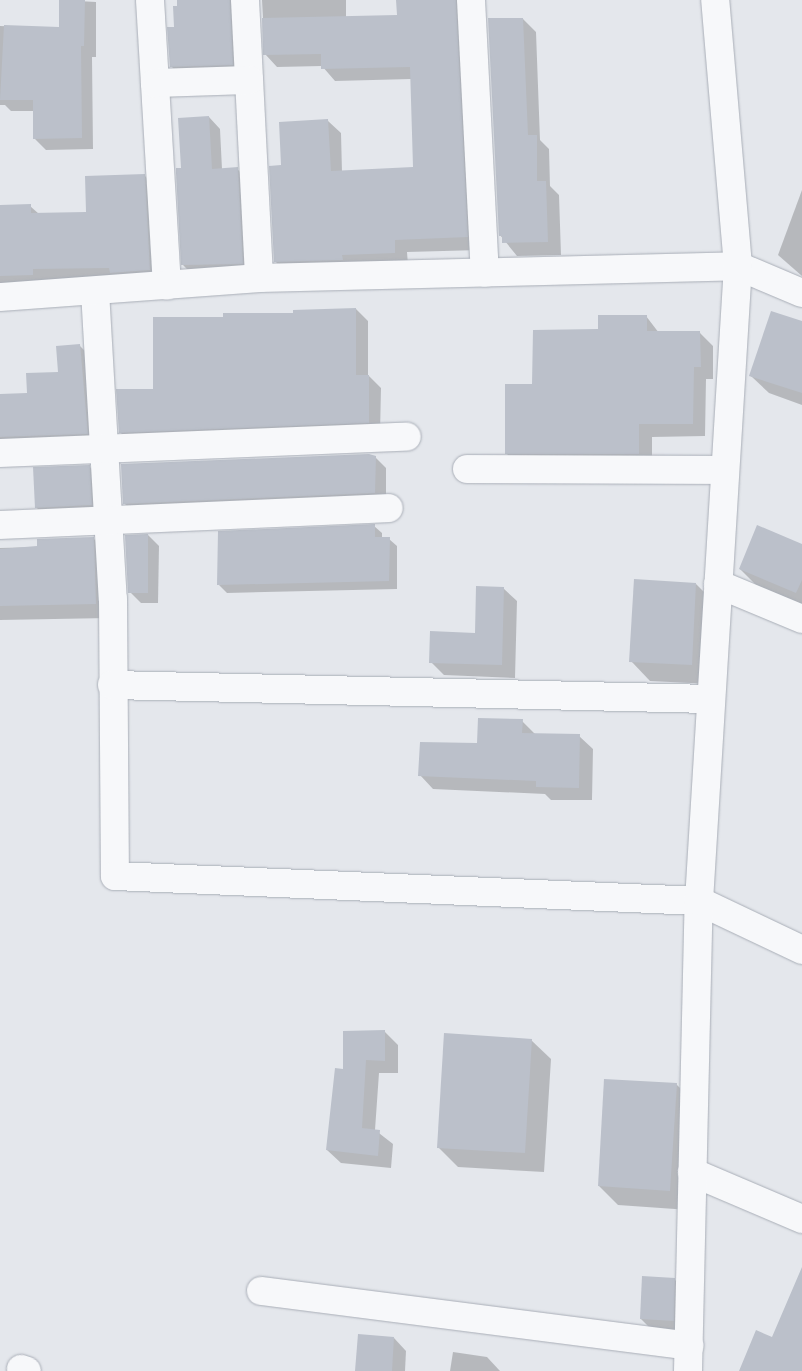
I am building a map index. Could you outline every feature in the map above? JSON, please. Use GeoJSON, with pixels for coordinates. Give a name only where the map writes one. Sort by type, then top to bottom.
{"type":"FeatureCollection","features":[{"type":"Feature","properties":{"kind":"street"},"geometry":{"type":"LineString","coordinates":[[150,0],[167,285]]}},
{"type":"Feature","properties":{"kind":"street"},"geometry":{"type":"LineString","coordinates":[[245,0],[259,278]]}},
{"type":"Feature","properties":{"kind":"street"},"geometry":{"type":"LineString","coordinates":[[471,0],[485,273]]}},
{"type":"Feature","properties":{"kind":"street"},"geometry":{"type":"LineString","coordinates":[[261,1290],[688,1359],[698,901],[738,266],[715,0]]}},
{"type":"Feature","properties":{"kind":"street"},"geometry":{"type":"LineString","coordinates":[[155,83],[249,80]]}},
{"type":"Feature","properties":{"kind":"street"},"geometry":{"type":"LineString","coordinates":[[0,297],[259,278],[738,266],[802,293]]}},
{"type":"Feature","properties":{"kind":"street"},"geometry":{"type":"LineString","coordinates":[[95,291],[113,599],[112,685],[116,876],[698,901],[802,950]]}},
{"type":"Feature","properties":{"kind":"street"},"geometry":{"type":"LineString","coordinates":[[0,453],[406,437]]}},
{"type":"Feature","properties":{"kind":"street"},"geometry":{"type":"LineString","coordinates":[[467,469],[725,470]]}},
{"type":"Feature","properties":{"kind":"street"},"geometry":{"type":"LineString","coordinates":[[0,525],[109,522],[389,508]]}},
{"type":"Feature","properties":{"kind":"street"},"geometry":{"type":"LineString","coordinates":[[718,584],[802,619]]}},
{"type":"Feature","properties":{"kind":"street"},"geometry":{"type":"LineString","coordinates":[[112,685],[711,699]]}},
{"type":"Feature","properties":{"kind":"street"},"geometry":{"type":"LineString","coordinates":[[692,1172],[802,1219]]}},
{"type":"Feature","properties":{"kind":"building"},"geometry":{"type":"Polygon","coordinates":[[[59,0],[85,0],[84,46],[81,46],[82,138],[33,139],[33,100],[0,100],[4,25],[59,27],[59,0]]]}},
{"type":"Feature","properties":{"kind":"building"},"geometry":{"type":"Polygon","coordinates":[[[177,0],[230,0],[233,65],[170,67],[167,27],[174,27],[173,6],[177,6],[177,0]]]}},
{"type":"Feature","properties":{"kind":"building"},"geometry":{"type":"Polygon","coordinates":[[[396,0],[456,0],[468,237],[395,240],[395,253],[342,255],[343,260],[274,262],[269,166],[281,165],[279,122],[328,119],[331,171],[413,167],[410,67],[321,69],[321,54],[263,55],[262,18],[397,15],[396,0]]]}},
{"type":"Feature","properties":{"kind":"building"},"geometry":{"type":"Polygon","coordinates":[[[488,18],[523,18],[528,135],[537,135],[537,181],[546,181],[548,242],[502,243],[502,236],[499,236],[488,18]]]}},
{"type":"Feature","properties":{"kind":"building"},"geometry":{"type":"Polygon","coordinates":[[[209,116],[212,169],[238,167],[243,264],[181,265],[176,173],[176,168],[181,168],[178,118],[209,116]]]}},
{"type":"Feature","properties":{"kind":"building"},"geometry":{"type":"Polygon","coordinates":[[[145,174],[150,270],[110,273],[109,268],[33,269],[33,275],[0,276],[0,205],[31,204],[31,213],[86,212],[85,176],[145,174]]]}},
{"type":"Feature","properties":{"kind":"building"},"geometry":{"type":"Polygon","coordinates":[[[356,308],[356,375],[369,375],[369,423],[119,433],[116,389],[153,389],[153,317],[223,317],[223,313],[293,313],[293,310],[356,308]]]}},
{"type":"Feature","properties":{"kind":"building"},"geometry":{"type":"Polygon","coordinates":[[[771,311],[802,321],[802,393],[749,376],[771,311]]]}},
{"type":"Feature","properties":{"kind":"building"},"geometry":{"type":"Polygon","coordinates":[[[598,315],[647,315],[647,331],[700,331],[701,367],[694,367],[693,424],[639,424],[639,454],[505,454],[505,384],[532,384],[533,330],[598,329],[598,315]]]}},
{"type":"Feature","properties":{"kind":"building"},"geometry":{"type":"Polygon","coordinates":[[[80,344],[88,434],[0,437],[0,394],[27,393],[26,373],[58,372],[56,346],[80,344]]]}},
{"type":"Feature","properties":{"kind":"building"},"geometry":{"type":"Polygon","coordinates":[[[369,454],[376,456],[375,493],[123,504],[121,464],[369,454]]]}},
{"type":"Feature","properties":{"kind":"building"},"geometry":{"type":"Polygon","coordinates":[[[90,465],[92,505],[35,508],[33,467],[90,465]]]}},
{"type":"Feature","properties":{"kind":"building"},"geometry":{"type":"Polygon","coordinates":[[[375,524],[375,537],[390,537],[389,581],[217,585],[218,531],[375,524]]]}},
{"type":"Feature","properties":{"kind":"building"},"geometry":{"type":"Polygon","coordinates":[[[757,525],[802,544],[802,580],[796,593],[739,569],[757,525]]]}},
{"type":"Feature","properties":{"kind":"building"},"geometry":{"type":"Polygon","coordinates":[[[148,534],[148,593],[128,593],[125,535],[148,534]]]}},
{"type":"Feature","properties":{"kind":"building"},"geometry":{"type":"Polygon","coordinates":[[[94,537],[96,604],[0,606],[0,549],[37,546],[37,539],[94,537]]]}},
{"type":"Feature","properties":{"kind":"building"},"geometry":{"type":"Polygon","coordinates":[[[634,579],[696,583],[692,665],[629,662],[634,579]]]}},
{"type":"Feature","properties":{"kind":"building"},"geometry":{"type":"Polygon","coordinates":[[[476,586],[504,587],[502,665],[429,663],[430,631],[475,633],[476,586]]]}},
{"type":"Feature","properties":{"kind":"building"},"geometry":{"type":"Polygon","coordinates":[[[478,718],[523,719],[522,733],[580,734],[579,788],[536,787],[536,781],[418,776],[420,742],[477,743],[478,718]]]}},
{"type":"Feature","properties":{"kind":"building"},"geometry":{"type":"Polygon","coordinates":[[[385,1030],[385,1061],[366,1060],[362,1128],[380,1130],[378,1156],[326,1150],[335,1068],[343,1069],[343,1031],[385,1030]]]}},
{"type":"Feature","properties":{"kind":"building"},"geometry":{"type":"Polygon","coordinates":[[[444,1033],[532,1039],[525,1153],[437,1148],[444,1033]]]}},
{"type":"Feature","properties":{"kind":"building"},"geometry":{"type":"Polygon","coordinates":[[[604,1079],[677,1083],[670,1191],[598,1186],[604,1079]]]}},
{"type":"Feature","properties":{"kind":"building"},"geometry":{"type":"Polygon","coordinates":[[[802,1267],[802,1371],[739,1371],[756,1330],[772,1337],[802,1267]]]}},
{"type":"Feature","properties":{"kind":"building"},"geometry":{"type":"Polygon","coordinates":[[[642,1276],[675,1278],[674,1321],[640,1319],[642,1276]]]}},
{"type":"Feature","properties":{"kind":"building"},"geometry":{"type":"Polygon","coordinates":[[[358,1334],[394,1337],[392,1371],[355,1371],[358,1334]]]}}]}
